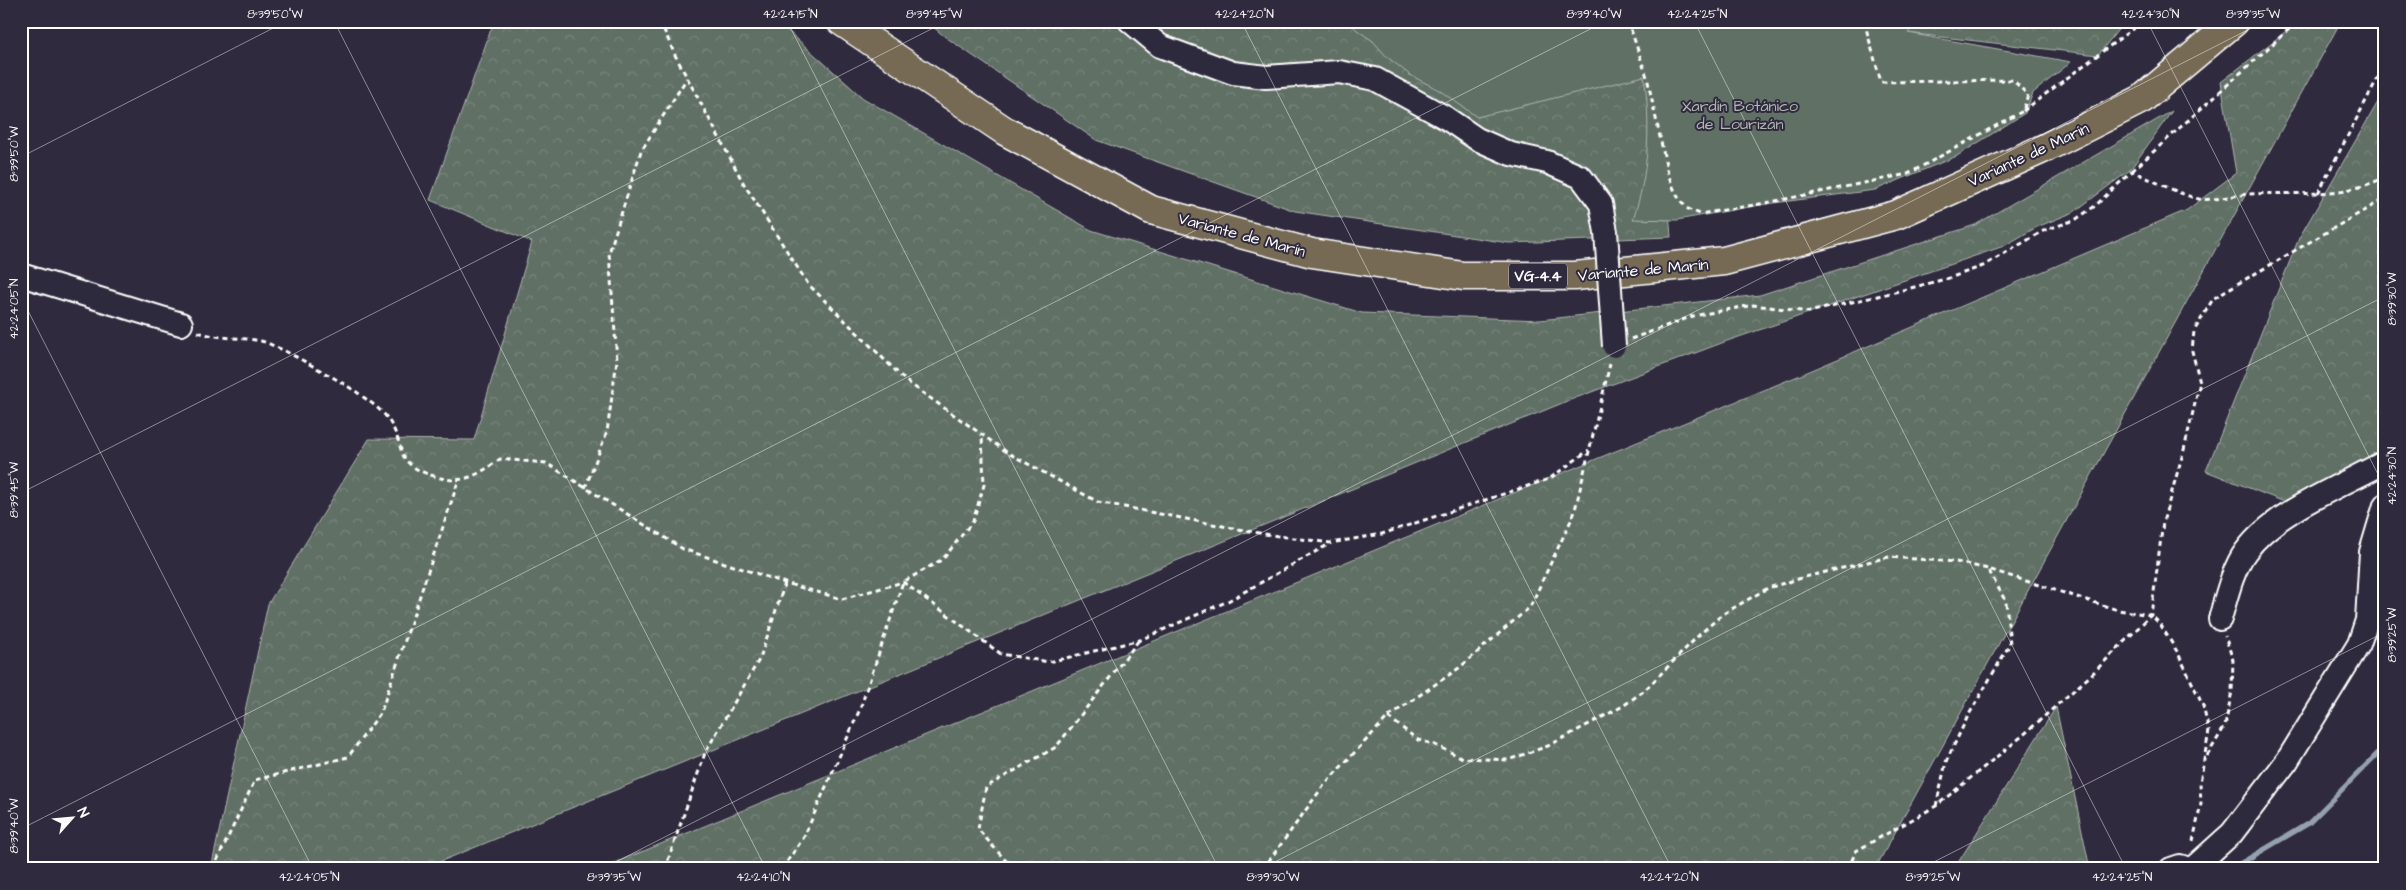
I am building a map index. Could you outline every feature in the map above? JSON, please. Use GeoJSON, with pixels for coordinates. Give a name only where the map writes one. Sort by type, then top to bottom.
{"type":"FeatureCollection","features":[{"type":"Feature","properties":{"kind":"highway","name":"Variante de Marín"},"geometry":{"type":"LineString","coordinates":[[841,21],[1005,131],[1151,210],[1312,253],[1463,276],[1575,276],[1724,261],[1896,215],[2047,148],[2142,99],[2235,21]]}},
{"type":"Feature","properties":{"kind":"street"},"geometry":{"type":"LineString","coordinates":[[1130,21],[1160,46],[1233,73],[1266,77],[1339,72],[1374,79],[1446,118],[1477,138],[1511,154],[1547,162],[1581,177],[1600,204],[1606,232],[1614,346]]}},
{"type":"Feature","properties":{"kind":"street"},"geometry":{"type":"LineString","coordinates":[[21,275],[181,324]]}},
{"type":"Feature","properties":{"kind":"street"},"geometry":{"type":"LineString","coordinates":[[2220,619],[2229,587],[2245,551],[2274,522],[2385,462]]}},
{"type":"Feature","properties":{"kind":"street"},"geometry":{"type":"LineString","coordinates":[[2171,869],[2191,862],[2232,832],[2287,761],[2359,644],[2367,620],[2371,552],[2382,510],[2385,506]]}},
{"type":"Feature","properties":{"kind":"path"},"geometry":{"type":"LineString","coordinates":[[660,21],[744,184],[808,284],[906,381],[1008,453],[1098,502],[1264,534],[1331,543],[1382,534],[1549,479],[1590,450]]}},
{"type":"Feature","properties":{"kind":"path"},"geometry":{"type":"LineString","coordinates":[[1628,21],[1647,77],[1668,174],[1676,194],[1686,208],[1700,214],[1766,203],[1908,174],[2023,111],[2143,21]]}},
{"type":"Feature","properties":{"kind":"path"},"geometry":{"type":"LineString","coordinates":[[1864,21],[1881,82],[2013,80],[2028,95],[2023,111]]}},
{"type":"Feature","properties":{"kind":"path"},"geometry":{"type":"LineString","coordinates":[[1263,869],[1324,785],[1388,717],[1459,668],[1530,607],[1574,514],[1614,346],[1650,330],[1693,316],[1753,305],[1809,312],[1899,292],[1983,266],[2045,230],[2075,220],[2095,206],[2298,21]]}},
{"type":"Feature","properties":{"kind":"path"},"geometry":{"type":"LineString","coordinates":[[2318,193],[2385,64]]}},
{"type":"Feature","properties":{"kind":"path"},"geometry":{"type":"LineString","coordinates":[[586,488],[607,432],[617,360],[609,253],[640,151],[688,78]]}},
{"type":"Feature","properties":{"kind":"path"},"geometry":{"type":"LineString","coordinates":[[2132,171],[2200,199],[2247,194],[2318,193],[2370,185],[2385,177]]}},
{"type":"Feature","properties":{"kind":"path"},"geometry":{"type":"LineString","coordinates":[[1848,869],[1856,852],[1936,806],[2021,737],[2092,675],[2151,615],[2163,522],[2184,450],[2200,382],[2192,351],[2194,331],[2214,299],[2225,291],[2379,202],[2385,196]]}},
{"type":"Feature","properties":{"kind":"path"},"geometry":{"type":"LineString","coordinates":[[181,324],[199,333],[219,338],[264,342],[358,393],[387,418],[404,459],[410,467],[436,477],[460,479],[476,476],[500,459],[546,463],[683,549],[785,583],[842,599],[903,582],[943,559],[973,521],[984,485],[982,435]]}},
{"type":"Feature","properties":{"kind":"path"},"geometry":{"type":"LineString","coordinates":[[212,869],[255,780],[348,757],[381,712],[460,479]]}},
{"type":"Feature","properties":{"kind":"path"},"geometry":{"type":"LineString","coordinates":[[903,582],[1001,654],[1049,662],[1140,640],[1228,601],[1331,543]]}},
{"type":"Feature","properties":{"kind":"path"},"geometry":{"type":"LineString","coordinates":[[1388,717],[1418,740],[1433,744],[1463,758],[1508,760],[1548,746],[1623,706],[1646,690],[1716,620],[1768,588],[1889,557],[1933,560],[1988,569],[2118,610],[2151,615],[2166,633],[2204,706],[2209,731],[2206,757],[2200,782],[2201,804],[2191,862]]}},
{"type":"Feature","properties":{"kind":"path"},"geometry":{"type":"LineString","coordinates":[[1936,806],[1946,762],[1967,718],[2010,644],[2006,602],[1988,569]]}},
{"type":"Feature","properties":{"kind":"path"},"geometry":{"type":"LineString","coordinates":[[782,869],[804,838],[856,717],[903,582]]}},
{"type":"Feature","properties":{"kind":"path"},"geometry":{"type":"LineString","coordinates":[[665,869],[705,753],[760,658],[785,583]]}},
{"type":"Feature","properties":{"kind":"path"},"geometry":{"type":"LineString","coordinates":[[2206,757],[2225,726],[2232,691],[2233,660],[2220,619]]}},
{"type":"Feature","properties":{"kind":"path"},"geometry":{"type":"LineString","coordinates":[[1013,869],[978,829],[986,787],[1056,747],[1140,640]]}},
{"type":"Feature","properties":{"kind":"green space"},"geometry":{"type":"Polygon","coordinates":[[[494,21],[777,21],[863,98],[1091,230],[1362,313],[1540,320],[1760,295],[1975,225],[2172,111],[2130,170],[2074,212],[2037,227],[2004,246],[1727,341],[1565,402],[422,869],[211,869],[268,604],[369,439],[474,440],[532,242],[430,200],[494,21]]]}},
{"type":"Feature","properties":{"kind":"green space"},"geometry":{"type":"Polygon","coordinates":[[[926,21],[1398,21],[1657,60],[1671,237],[1509,243],[1295,211],[1096,140],[944,36],[926,21]]]}},
{"type":"Feature","properties":{"kind":"green space","name":"Xardín Botánico de Lourizán"},"geometry":{"type":"Polygon","coordinates":[[[1349,21],[1918,21],[1908,33],[2071,62],[2033,93],[2025,113],[1957,156],[1875,190],[1766,204],[1677,220],[1633,219],[1642,184],[1647,148],[1648,130],[1644,76],[1477,117],[1439,90],[1410,75],[1386,56],[1373,41],[1357,30],[1349,21]]]}},
{"type":"Feature","properties":{"kind":"green space"},"geometry":{"type":"Polygon","coordinates":[[[1915,21],[2125,21],[2098,55],[1907,33],[1915,21]]]}},
{"type":"Feature","properties":{"kind":"green space"},"geometry":{"type":"Polygon","coordinates":[[[2299,21],[2341,21],[1875,869],[600,869],[1798,376],[2187,210],[2236,173],[2221,82],[2299,21]]]}},
{"type":"Feature","properties":{"kind":"green space"},"geometry":{"type":"Polygon","coordinates":[[[2385,90],[2385,289],[2379,296],[2385,316],[2385,456],[2287,503],[2206,471],[2299,238],[2385,90]]]}},
{"type":"Feature","properties":{"kind":"green space"},"geometry":{"type":"Polygon","coordinates":[[[2056,707],[2090,869],[1954,869],[2056,707]]]}},
{"type":"Feature","properties":{"kind":"waterway"},"geometry":{"type":"LineString","coordinates":[[2231,869],[2309,823],[2385,746]]}}]}
